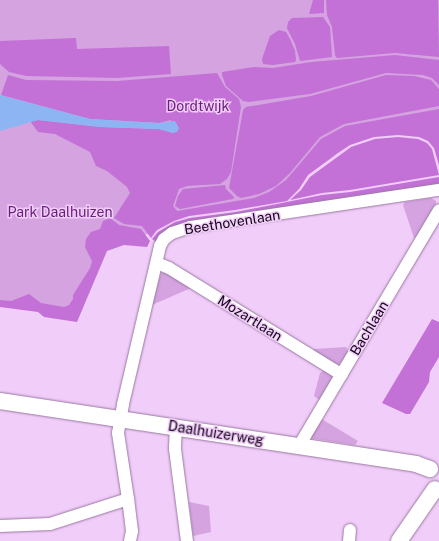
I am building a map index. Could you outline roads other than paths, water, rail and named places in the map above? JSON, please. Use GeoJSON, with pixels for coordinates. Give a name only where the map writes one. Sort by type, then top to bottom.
{"type":"FeatureCollection","features":[{"type":"Feature","properties":{"kind":"main road","name":"Daalhuizerweg"},"geometry":{"type":"LineString","coordinates":[[0,400],[416,464],[435,465]]}},
{"type":"Feature","properties":{"kind":"main road"},"geometry":{"type":"LineString","coordinates":[[399,541],[437,490],[429,477],[435,465]]}},
{"type":"Feature","properties":{"kind":"street","name":"Beethovenlaan"},"geometry":{"type":"LineString","coordinates":[[130,541],[132,531],[118,433],[160,246],[164,239],[172,233],[184,229],[439,190]]}},
{"type":"Feature","properties":{"kind":"street","name":"Bachlaan"},"geometry":{"type":"LineString","coordinates":[[299,446],[439,210]]}},
{"type":"Feature","properties":{"kind":"street","name":"Mozartlaan"},"geometry":{"type":"LineString","coordinates":[[157,263],[169,268],[342,375]]}},
{"type":"Feature","properties":{"kind":"street"},"geometry":{"type":"LineString","coordinates":[[176,427],[175,449],[187,541]]}},
{"type":"Feature","properties":{"kind":"street"},"geometry":{"type":"LineString","coordinates":[[0,526],[50,524],[128,499]]}},
{"type":"Feature","properties":{"kind":"water"},"geometry":{"type":"Polygon","coordinates":[[[0,95],[90,119],[159,123],[175,121],[179,128],[177,132],[173,133],[159,129],[101,127],[38,120],[0,131],[0,95]]]}},
{"type":"Feature","properties":{"kind":"park label","name":"Dordtwijk"},"geometry":{"type":"Point","coordinates":[198,106]}},
{"type":"Feature","properties":{"kind":"park label","name":"Park Daalhuizen"},"geometry":{"type":"Point","coordinates":[60,212]}}]}
